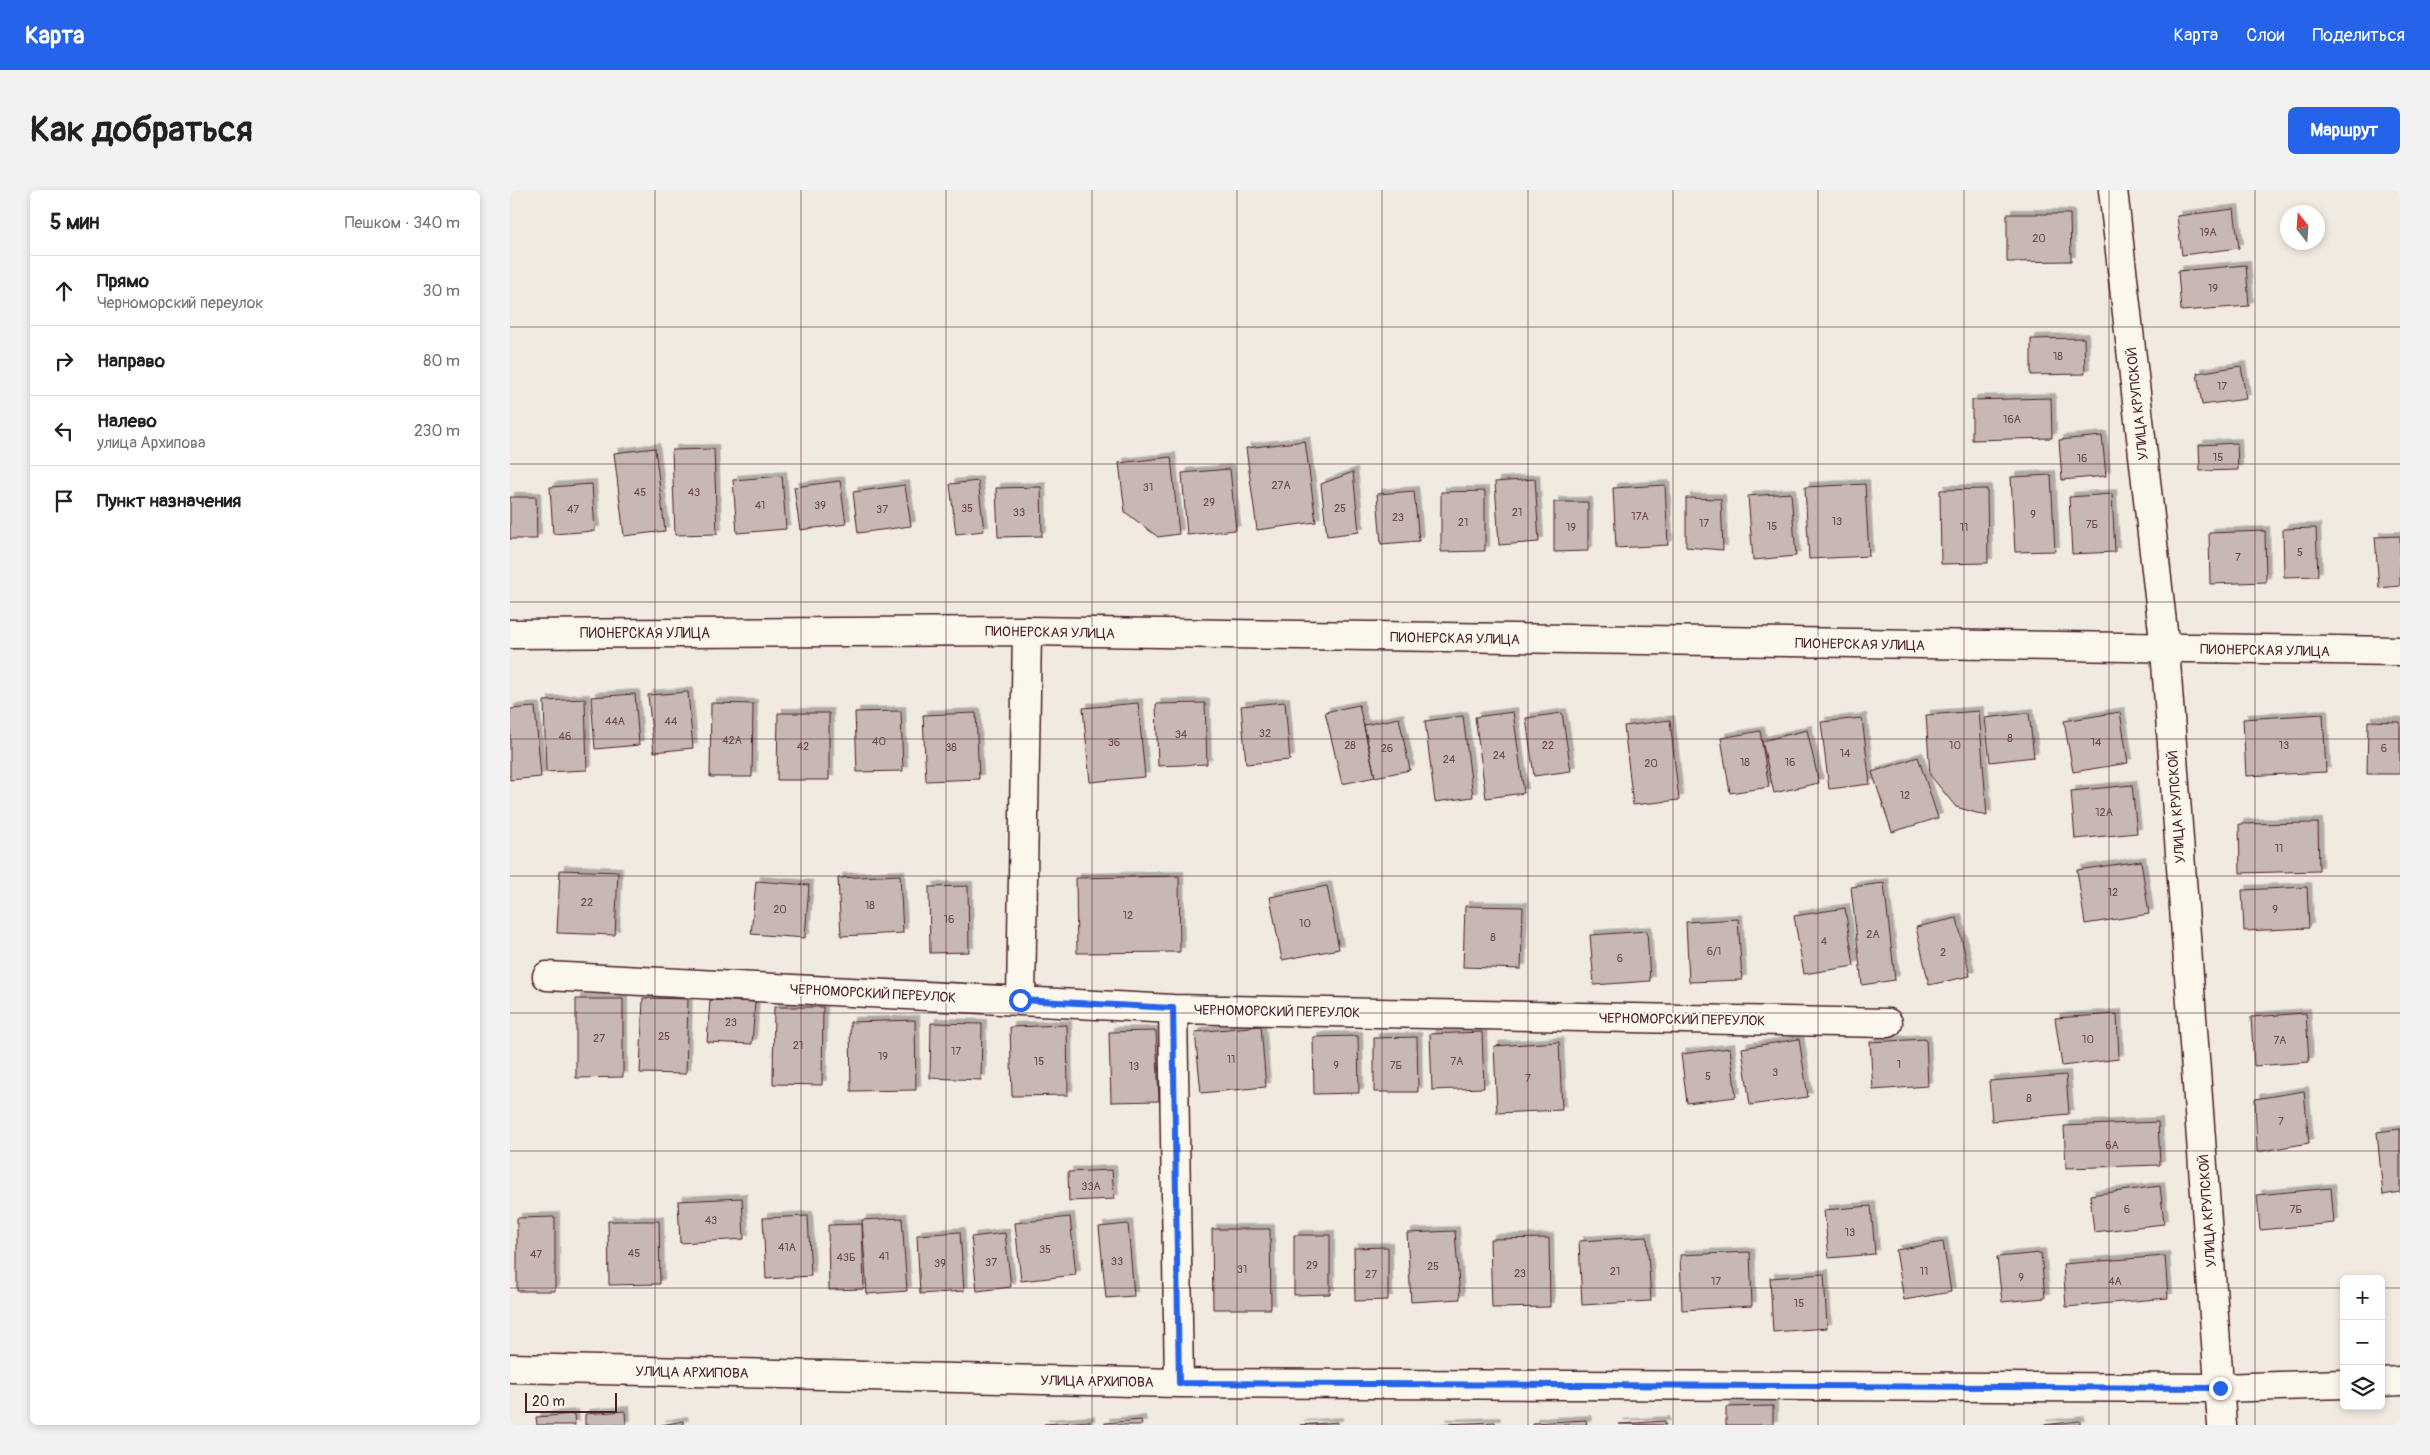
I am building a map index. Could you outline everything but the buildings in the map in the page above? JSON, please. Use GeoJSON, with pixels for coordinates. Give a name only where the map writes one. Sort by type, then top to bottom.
{"type":"FeatureCollection","features":[{"type":"Feature","properties":{"kind":"street","name":"УЛИЦА КРУПСКОЙ"},"geometry":{"type":"LineString","coordinates":[[2113,190],[2165,649],[2222,1425]]}},
{"type":"Feature","properties":{"kind":"street","name":"ПИОНЕРСКАЯ УЛИЦА"},"geometry":{"type":"LineString","coordinates":[[510,634],[1027,631],[2400,651]]}},
{"type":"Feature","properties":{"kind":"street"},"geometry":{"type":"LineString","coordinates":[[1020,1000],[1027,631]]}},
{"type":"Feature","properties":{"kind":"street","name":"ЧЕРНОМОРСКИЙ ПЕРЕУЛОК"},"geometry":{"type":"LineString","coordinates":[[547,976],[1173,1008],[1888,1023]]}},
{"type":"Feature","properties":{"kind":"street"},"geometry":{"type":"LineString","coordinates":[[1173,1008],[1179,1383]]}},
{"type":"Feature","properties":{"kind":"street","name":"УЛИЦА АРХИПОВА"},"geometry":{"type":"LineString","coordinates":[[510,1368],[1179,1383],[2220,1388],[2340,1384]]}},
{"type":"Feature","properties":{"kind":"street"},"geometry":{"type":"LineString","coordinates":[[2385,1382],[2400,1381]]}},
{"type":"Feature","properties":{"kind":"route"},"geometry":{"type":"LineString","coordinates":[[1020,1000],[1173,1008],[1179,1383],[2220,1388]]}}]}
